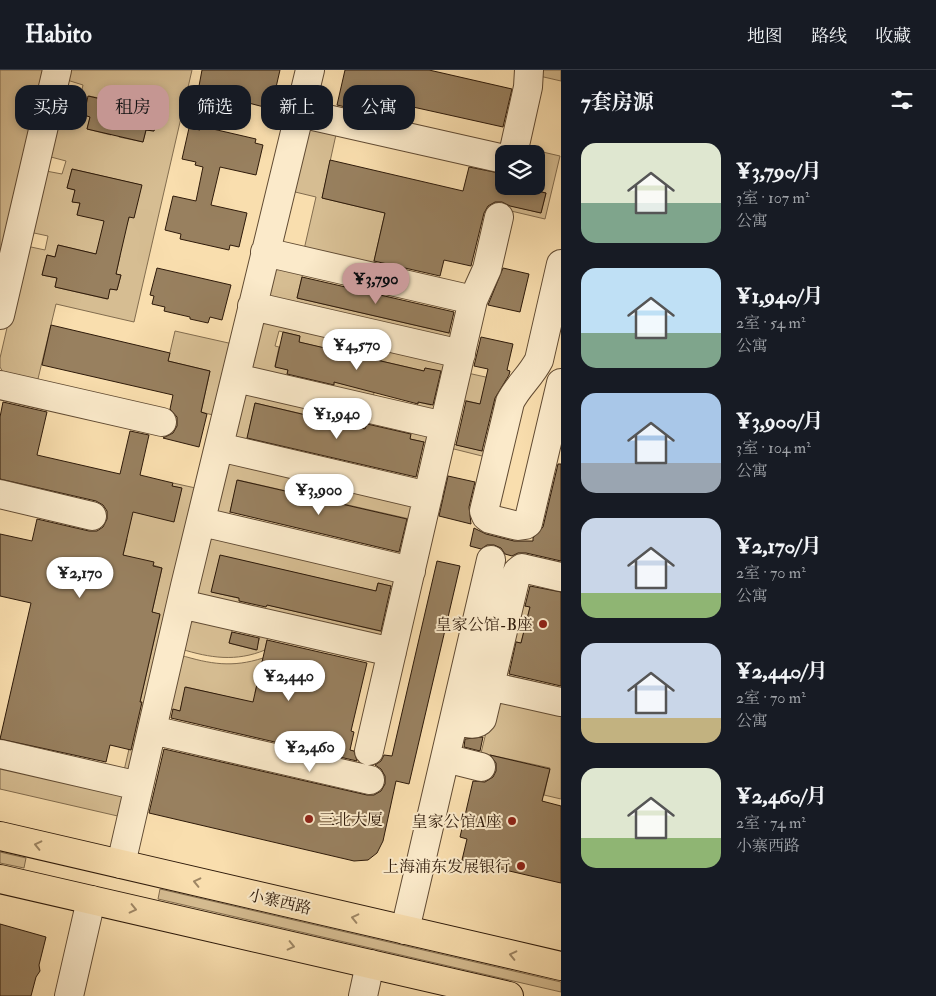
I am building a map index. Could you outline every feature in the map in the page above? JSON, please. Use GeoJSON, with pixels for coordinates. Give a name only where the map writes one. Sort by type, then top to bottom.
{"type":"FeatureCollection","features":[{"type":"Feature","properties":{"kind":"main road","name":"小寨西路"},"geometry":{"type":"LineString","coordinates":[[0,836],[561,966]]}},
{"type":"Feature","properties":{"kind":"main road"},"geometry":{"type":"LineString","coordinates":[[0,879],[508,996]]}},
{"type":"Feature","properties":{"kind":"street"},"geometry":{"type":"LineString","coordinates":[[0,315],[56,70]]}},
{"type":"Feature","properties":{"kind":"street"},"geometry":{"type":"LineString","coordinates":[[307,85],[310,70]]}},
{"type":"Feature","properties":{"kind":"street"},"geometry":{"type":"LineString","coordinates":[[514,145],[528,87],[529,70]]}},
{"type":"Feature","properties":{"kind":"street"},"geometry":{"type":"LineString","coordinates":[[333,120],[495,157]]}},
{"type":"Feature","properties":{"kind":"street"},"geometry":{"type":"LineString","coordinates":[[121,864],[181,604],[296,130]]}},
{"type":"Feature","properties":{"kind":"street"},"geometry":{"type":"LineString","coordinates":[[369,751],[473,300],[487,269],[499,217]]}},
{"type":"Feature","properties":{"kind":"street"},"geometry":{"type":"LineString","coordinates":[[265,252],[473,300]]}},
{"type":"Feature","properties":{"kind":"street"},"geometry":{"type":"LineString","coordinates":[[561,264],[539,360],[533,371],[515,391],[510,402],[484,511],[490,519],[518,526],[525,525],[530,519],[561,383]]}},
{"type":"Feature","properties":{"kind":"street"},"geometry":{"type":"LineString","coordinates":[[252,306],[461,354]]}},
{"type":"Feature","properties":{"kind":"street"},"geometry":{"type":"LineString","coordinates":[[236,378],[444,426]]}},
{"type":"Feature","properties":{"kind":"street"},"geometry":{"type":"LineString","coordinates":[[0,385],[162,422]]}},
{"type":"Feature","properties":{"kind":"street"},"geometry":{"type":"LineString","coordinates":[[219,448],[428,496]]}},
{"type":"Feature","properties":{"kind":"street"},"geometry":{"type":"LineString","coordinates":[[0,494],[92,516]]}},
{"type":"Feature","properties":{"kind":"street"},"geometry":{"type":"LineString","coordinates":[[202,522],[411,571]]}},
{"type":"Feature","properties":{"kind":"street"},"geometry":{"type":"LineString","coordinates":[[406,930],[491,560]]}},
{"type":"Feature","properties":{"kind":"street"},"geometry":{"type":"LineString","coordinates":[[454,720],[474,724],[482,719],[516,572],[522,568],[561,577]]}},
{"type":"Feature","properties":{"kind":"street"},"geometry":{"type":"LineString","coordinates":[[181,604],[392,652]]}},
{"type":"Feature","properties":{"kind":"street"},"geometry":{"type":"LineString","coordinates":[[489,686],[561,702]]}},
{"type":"Feature","properties":{"kind":"street"},"geometry":{"type":"LineString","coordinates":[[152,730],[370,780]]}},
{"type":"Feature","properties":{"kind":"street"},"geometry":{"type":"LineString","coordinates":[[0,754],[139,786]]}},
{"type":"Feature","properties":{"kind":"street"},"geometry":{"type":"LineString","coordinates":[[445,758],[481,767]]}},
{"type":"Feature","properties":{"kind":"street"},"geometry":{"type":"LineString","coordinates":[[69,996],[91,900]]}},
{"type":"Feature","properties":{"kind":"street"},"geometry":{"type":"LineString","coordinates":[[363,996],[370,964]]}},
{"type":"Feature","properties":{"kind":"shaded area"},"geometry":{"type":"Polygon","coordinates":[[[0,70],[47,70],[44,85],[15,85],[15,130],[33,130],[0,272],[0,70]]]}},
{"type":"Feature","properties":{"kind":"shaded area"},"geometry":{"type":"Polygon","coordinates":[[[66,70],[192,70],[189,85],[179,85],[179,126],[134,322],[56,304],[37,383],[4,374],[0,367],[0,358],[25,250],[31,247],[45,250],[48,236],[34,233],[31,230],[46,171],[62,174],[66,161],[49,155],[55,130],[87,129],[111,135],[112,130],[121,130],[119,137],[143,142],[146,130],[169,130],[169,85],[97,85],[97,98],[89,96],[87,104],[87,85],[67,80],[66,70]],[[72,169],[67,188],[75,190],[73,202],[80,203],[77,215],[107,194],[101,220],[126,226],[141,185],[72,169]],[[58,245],[55,257],[47,255],[42,275],[57,278],[55,287],[107,299],[110,289],[117,290],[121,275],[116,274],[120,256],[97,250],[96,254],[58,245]]]}},
{"type":"Feature","properties":{"kind":"shaded area"},"geometry":{"type":"Polygon","coordinates":[[[535,70],[561,70],[561,81],[535,75],[535,70]]]}},
{"type":"Feature","properties":{"kind":"shaded area"},"geometry":{"type":"Polygon","coordinates":[[[87,116],[90,117],[87,129],[87,116]]]}},
{"type":"Feature","properties":{"kind":"shaded area"},"geometry":{"type":"Polygon","coordinates":[[[307,130],[337,130],[322,198],[385,213],[372,270],[303,254],[316,197],[291,191],[307,130]]]}},
{"type":"Feature","properties":{"kind":"shaded area"},"geometry":{"type":"Polygon","coordinates":[[[545,153],[560,156],[545,219],[494,207],[495,202],[541,213],[546,193],[545,153]]]}},
{"type":"Feature","properties":{"kind":"shaded area"},"geometry":{"type":"Polygon","coordinates":[[[273,261],[304,268],[297,298],[462,336],[460,342],[266,300],[273,261]]]}},
{"type":"Feature","properties":{"kind":"shaded area"},"geometry":{"type":"Polygon","coordinates":[[[268,316],[446,357],[452,366],[440,413],[432,417],[252,375],[248,369],[258,323],[262,318],[268,316]],[[279,331],[275,346],[279,347],[275,366],[288,370],[287,376],[300,379],[303,369],[312,371],[310,381],[333,387],[334,382],[347,385],[353,355],[299,342],[300,336],[279,331]],[[369,354],[361,388],[374,392],[373,400],[416,410],[418,402],[431,405],[436,386],[443,387],[446,373],[425,368],[424,371],[381,361],[382,357],[369,354]]]}},
{"type":"Feature","properties":{"kind":"shaded area"},"geometry":{"type":"Polygon","coordinates":[[[175,331],[233,344],[217,416],[201,412],[210,371],[168,361],[175,331]]]}},
{"type":"Feature","properties":{"kind":"shaded area"},"geometry":{"type":"Polygon","coordinates":[[[463,372],[508,382],[501,409],[459,399],[449,443],[491,453],[490,458],[446,447],[463,372]]]}},
{"type":"Feature","properties":{"kind":"shaded area"},"geometry":{"type":"Polygon","coordinates":[[[242,393],[428,429],[432,444],[255,403],[247,439],[423,481],[238,445],[233,432],[242,393]]]}},
{"type":"Feature","properties":{"kind":"shaded area"},"geometry":{"type":"Polygon","coordinates":[[[227,461],[419,500],[414,520],[238,480],[229,516],[219,520],[216,507],[227,461]]]}},
{"type":"Feature","properties":{"kind":"shaded area"},"geometry":{"type":"Polygon","coordinates":[[[173,483],[200,489],[122,817],[0,789],[0,761],[120,788],[160,615],[152,612],[162,568],[123,555],[134,503],[181,488],[172,486],[173,483]]]}},
{"type":"Feature","properties":{"kind":"shaded area"},"geometry":{"type":"Polygon","coordinates":[[[209,536],[402,575],[399,588],[378,583],[376,591],[220,556],[212,592],[388,633],[387,640],[197,594],[209,536]]]}},
{"type":"Feature","properties":{"kind":"shaded area"},"geometry":{"type":"Polygon","coordinates":[[[516,604],[530,607],[521,643],[507,640],[516,604]]]}},
{"type":"Feature","properties":{"kind":"shaded area"},"geometry":{"type":"Polygon","coordinates":[[[194,618],[233,626],[229,643],[256,650],[261,633],[268,635],[265,650],[244,656],[223,657],[202,655],[181,649],[188,622],[194,618]]]}},
{"type":"Feature","properties":{"kind":"shaded area"},"geometry":{"type":"Polygon","coordinates":[[[180,655],[221,664],[241,663],[263,658],[255,693],[295,702],[292,712],[186,687],[180,711],[167,708],[180,655]]]}},
{"type":"Feature","properties":{"kind":"shaded area"},"geometry":{"type":"Polygon","coordinates":[[[496,699],[561,711],[561,799],[544,795],[550,768],[481,753],[496,699]]]}},
{"type":"Feature","properties":{"kind":"shaded area"},"geometry":{"type":"Polygon","coordinates":[[[0,852],[26,858],[24,868],[0,863],[0,852]]]}},
{"type":"Feature","properties":{"kind":"shaded area"},"geometry":{"type":"Polygon","coordinates":[[[160,889],[561,982],[561,992],[158,899],[160,889]]]}},
{"type":"Feature","properties":{"kind":"building"},"geometry":{"type":"Polygon","coordinates":[[[202,70],[280,70],[277,85],[261,85],[261,106],[251,104],[251,85],[199,85],[202,70]]]}},
{"type":"Feature","properties":{"kind":"building"},"geometry":{"type":"Polygon","coordinates":[[[345,70],[429,70],[512,89],[503,127],[415,107],[415,85],[343,85],[343,106],[337,105],[345,70]]]}},
{"type":"Feature","properties":{"kind":"building"},"geometry":{"type":"Polygon","coordinates":[[[88,96],[97,98],[97,130],[146,130],[143,142],[87,129],[90,117],[87,116],[88,96]]]}},
{"type":"Feature","properties":{"kind":"building"},"geometry":{"type":"Polygon","coordinates":[[[189,130],[217,130],[256,139],[255,143],[263,145],[256,175],[220,167],[211,205],[247,213],[239,247],[230,245],[229,250],[180,239],[181,234],[165,230],[173,196],[196,201],[203,167],[195,165],[196,162],[182,159],[189,130]]]}},
{"type":"Feature","properties":{"kind":"building"},"geometry":{"type":"Polygon","coordinates":[[[330,160],[463,191],[469,167],[495,172],[495,195],[545,195],[546,193],[541,213],[510,206],[502,202],[495,202],[488,206],[484,213],[471,266],[444,260],[440,276],[374,261],[385,213],[322,198],[330,160]]]}},
{"type":"Feature","properties":{"kind":"building"},"geometry":{"type":"Polygon","coordinates":[[[72,169],[142,185],[134,218],[129,217],[116,274],[121,275],[117,290],[110,289],[108,299],[55,287],[57,278],[42,275],[47,255],[55,257],[58,245],[96,254],[104,221],[77,215],[80,203],[72,202],[75,190],[67,188],[72,169]]]}},
{"type":"Feature","properties":{"kind":"building"},"geometry":{"type":"Polygon","coordinates":[[[157,268],[231,285],[222,320],[210,317],[208,323],[190,319],[190,317],[164,311],[165,307],[152,304],[154,296],[150,295],[157,268]]]}},
{"type":"Feature","properties":{"kind":"building"},"geometry":{"type":"Polygon","coordinates":[[[503,268],[529,274],[520,312],[488,305],[503,268]]]}},
{"type":"Feature","properties":{"kind":"building"},"geometry":{"type":"Polygon","coordinates":[[[302,277],[454,312],[449,333],[297,298],[302,277]]]}},
{"type":"Feature","properties":{"kind":"building"},"geometry":{"type":"Polygon","coordinates":[[[51,325],[170,353],[168,361],[210,371],[201,412],[207,414],[199,447],[163,438],[173,433],[177,426],[177,417],[170,409],[173,395],[42,365],[51,325]]]}},
{"type":"Feature","properties":{"kind":"building"},"geometry":{"type":"Polygon","coordinates":[[[283,332],[300,336],[299,342],[424,371],[425,368],[441,371],[433,405],[418,402],[418,404],[334,382],[334,385],[287,374],[288,370],[275,367],[283,332]]]}},
{"type":"Feature","properties":{"kind":"building"},"geometry":{"type":"Polygon","coordinates":[[[481,337],[513,344],[507,370],[510,371],[509,375],[495,398],[482,451],[456,445],[466,401],[480,404],[488,369],[474,366],[481,337]]]}},
{"type":"Feature","properties":{"kind":"building"},"geometry":{"type":"Polygon","coordinates":[[[3,402],[47,412],[37,455],[120,474],[130,431],[149,435],[140,475],[173,483],[172,486],[182,488],[174,522],[133,512],[123,555],[154,562],[153,566],[162,568],[152,612],[160,614],[131,750],[110,745],[106,762],[0,739],[31,603],[0,596],[0,534],[32,541],[37,519],[89,531],[97,531],[103,527],[107,519],[107,511],[103,505],[96,501],[0,479],[0,417],[3,402]]]}},
{"type":"Feature","properties":{"kind":"building"},"geometry":{"type":"Polygon","coordinates":[[[255,403],[365,429],[367,424],[411,434],[410,439],[424,442],[416,477],[247,438],[255,403]]]}},
{"type":"Feature","properties":{"kind":"building"},"geometry":{"type":"Polygon","coordinates":[[[558,464],[561,464],[561,561],[526,553],[518,553],[512,556],[505,554],[501,548],[494,545],[487,545],[481,549],[470,546],[474,528],[486,534],[514,541],[533,541],[533,538],[543,527],[558,464]]]}},
{"type":"Feature","properties":{"kind":"building"},"geometry":{"type":"Polygon","coordinates":[[[448,476],[475,482],[469,507],[471,524],[439,516],[448,476]]]}},
{"type":"Feature","properties":{"kind":"building"},"geometry":{"type":"Polygon","coordinates":[[[237,480],[407,519],[399,552],[230,512],[237,480]]]}},
{"type":"Feature","properties":{"kind":"building"},"geometry":{"type":"Polygon","coordinates":[[[220,555],[376,591],[378,583],[391,586],[381,631],[267,605],[266,607],[239,601],[239,598],[211,592],[220,555]]]}},
{"type":"Feature","properties":{"kind":"building"},"geometry":{"type":"Polygon","coordinates":[[[437,561],[460,566],[409,784],[396,781],[383,841],[377,853],[368,860],[354,861],[149,813],[164,749],[367,795],[374,795],[381,791],[385,784],[385,776],[381,769],[375,765],[381,761],[384,755],[392,756],[437,561]]]}},
{"type":"Feature","properties":{"kind":"building","name":"皇家公馆-B座"},"geometry":{"type":"Polygon","coordinates":[[[530,586],[561,592],[561,686],[509,674],[516,642],[521,643],[530,607],[525,606],[530,586]]]}},
{"type":"Feature","properties":{"kind":"building"},"geometry":{"type":"Polygon","coordinates":[[[232,632],[259,638],[257,650],[229,643],[232,632]]]}},
{"type":"Feature","properties":{"kind":"building"},"geometry":{"type":"Polygon","coordinates":[[[267,640],[367,663],[351,731],[354,732],[350,750],[354,751],[357,761],[171,718],[173,709],[180,711],[185,687],[253,702],[267,640]]]}},
{"type":"Feature","properties":{"kind":"building"},"geometry":{"type":"Polygon","coordinates":[[[483,737],[480,751],[464,747],[465,739],[483,737]]]}},
{"type":"Feature","properties":{"kind":"building","name":"皇家公馆A座"},"geometry":{"type":"Polygon","coordinates":[[[490,755],[550,769],[542,801],[561,806],[561,883],[462,860],[467,839],[460,837],[473,781],[485,782],[493,777],[496,771],[496,763],[490,755]]]}},
{"type":"Feature","properties":{"kind":"building"},"geometry":{"type":"Polygon","coordinates":[[[0,924],[46,937],[39,965],[40,971],[36,977],[31,996],[0,996],[0,924]]]}},
{"type":"Feature","properties":{"kind":"place","name":"皇家公馆-B座"},"geometry":{"type":"Point","coordinates":[543,624]}},
{"type":"Feature","properties":{"kind":"place","name":"三北大厦"},"geometry":{"type":"Point","coordinates":[309,819]}},
{"type":"Feature","properties":{"kind":"place","name":"皇家公馆A座"},"geometry":{"type":"Point","coordinates":[512,821]}},
{"type":"Feature","properties":{"kind":"place","name":"上海浦东发展银行"},"geometry":{"type":"Point","coordinates":[521,866]}}]}
